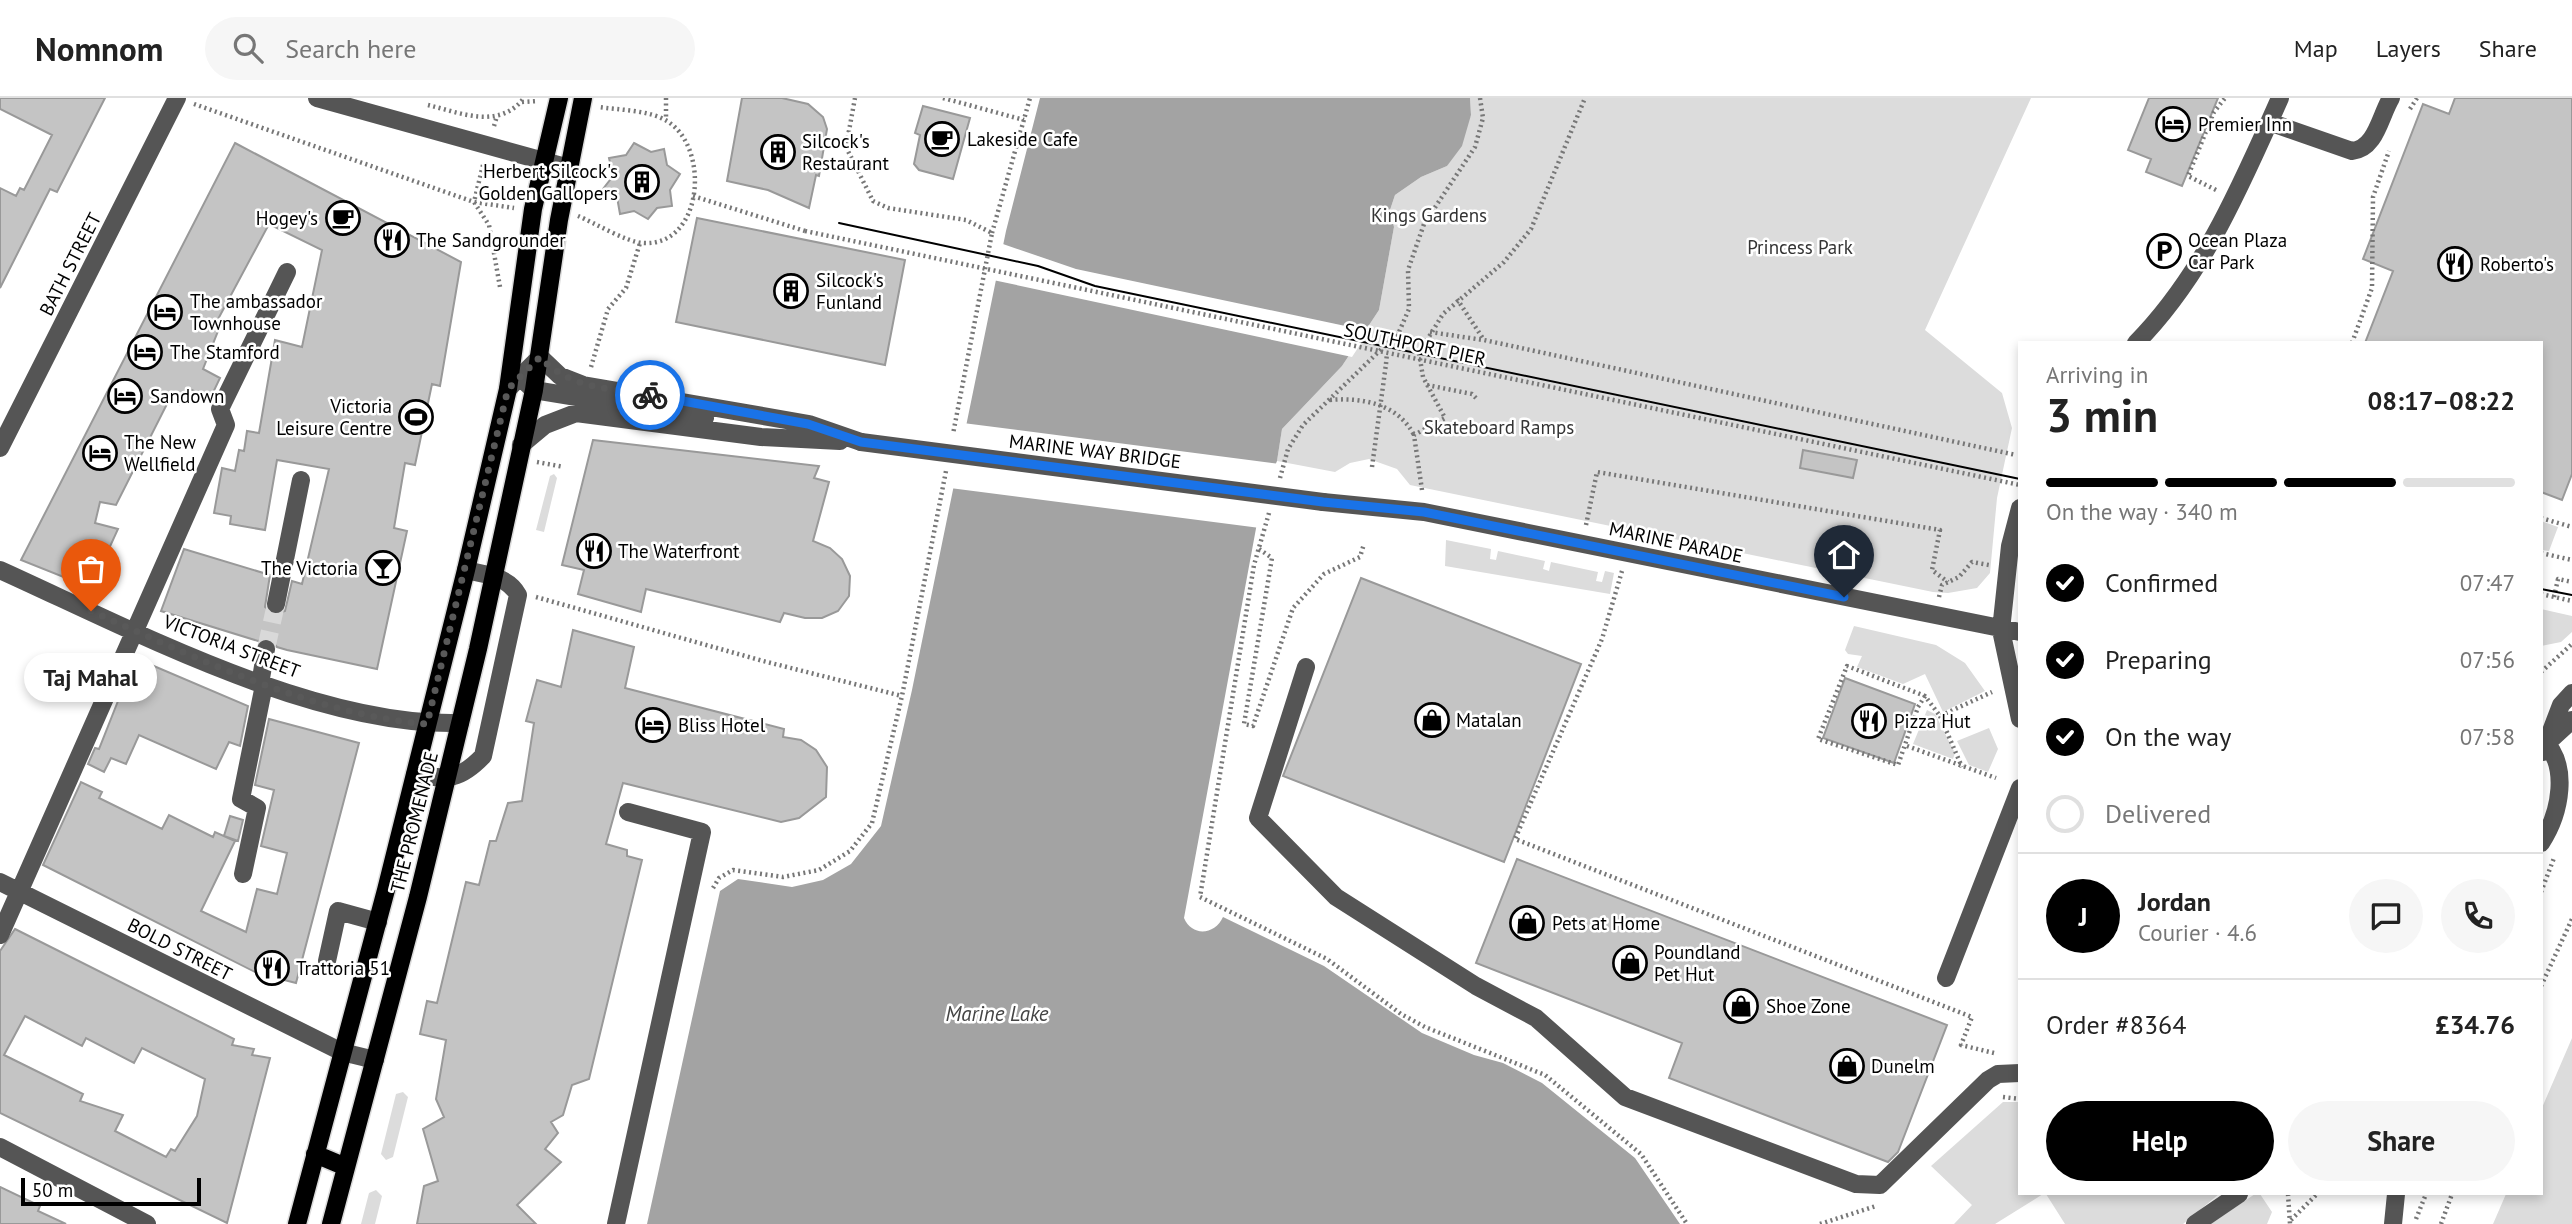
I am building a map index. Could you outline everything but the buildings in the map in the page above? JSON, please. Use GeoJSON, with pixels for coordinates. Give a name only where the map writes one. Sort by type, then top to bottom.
{"type":"FeatureCollection","features":[{"type":"Feature","properties":{"kind":"main road","name":"THE PROMENADE"},"geometry":{"type":"LineString","coordinates":[[297,1224],[378,922],[513,374],[533,209],[559,98]]}},
{"type":"Feature","properties":{"kind":"main road","name":"THE PROMENADE"},"geometry":{"type":"LineString","coordinates":[[331,1224],[418,897],[525,452],[569,168],[583,98]]}},
{"type":"Feature","properties":{"kind":"main road"},"geometry":{"type":"LineString","coordinates":[[386,890],[418,897]]}},
{"type":"Feature","properties":{"kind":"main road"},"geometry":{"type":"LineString","coordinates":[[315,1154],[346,1167]]}},
{"type":"Feature","properties":{"kind":"street","name":"BATH STREET"},"geometry":{"type":"LineString","coordinates":[[0,448],[177,98]]}},
{"type":"Feature","properties":{"kind":"street"},"geometry":{"type":"LineString","coordinates":[[317,98],[569,168]]}},
{"type":"Feature","properties":{"kind":"street"},"geometry":{"type":"LineString","coordinates":[[2138,341],[2186,283],[2221,226],[2280,98]]}},
{"type":"Feature","properties":{"kind":"street"},"geometry":{"type":"LineString","coordinates":[[2269,122],[2352,151],[2361,150],[2368,145],[2391,98]]}},
{"type":"Feature","properties":{"kind":"street"},"geometry":{"type":"LineString","coordinates":[[0,935],[226,425],[220,409],[287,272]]}},
{"type":"Feature","properties":{"kind":"street"},"geometry":{"type":"LineString","coordinates":[[761,437],[720,420],[534,390],[513,374],[540,357],[561,376],[583,385],[808,424],[861,442]]}},
{"type":"Feature","properties":{"kind":"street"},"geometry":{"type":"LineString","coordinates":[[525,452],[545,425],[576,413],[761,437],[861,442]]}},
{"type":"Feature","properties":{"kind":"street","name":"MARINE WAY BRIDGE"},"geometry":{"type":"LineString","coordinates":[[861,442],[1323,502]]}},
{"type":"Feature","properties":{"kind":"street"},"geometry":{"type":"LineString","coordinates":[[276,604],[301,480]]}},
{"type":"Feature","properties":{"kind":"street","name":"MARINE PARADE"},"geometry":{"type":"LineString","coordinates":[[1323,502],[1424,512],[2018,632]]}},
{"type":"Feature","properties":{"kind":"street"},"geometry":{"type":"LineString","coordinates":[[2018,516],[2010,546],[2001,629],[2018,710]]}},
{"type":"Feature","properties":{"kind":"street","name":"VICTORIA STREET"},"geometry":{"type":"LineString","coordinates":[[0,570],[262,684],[383,719],[427,724],[460,723]]}},
{"type":"Feature","properties":{"kind":"street"},"geometry":{"type":"LineString","coordinates":[[415,775],[447,779],[468,773],[483,756],[518,595],[513,585],[494,576],[466,570]]}},
{"type":"Feature","properties":{"kind":"street"},"geometry":{"type":"LineString","coordinates":[[243,874],[257,808],[241,799],[266,649]]}},
{"type":"Feature","properties":{"kind":"street"},"geometry":{"type":"LineString","coordinates":[[478,649],[504,654]]}},
{"type":"Feature","properties":{"kind":"street"},"geometry":{"type":"LineString","coordinates":[[1306,667],[1258,818],[1336,897],[1476,986],[1536,1018],[1625,1097],[1856,1184],[1880,1185],[1987,1080],[1998,1074],[2018,1073]]}},
{"type":"Feature","properties":{"kind":"street"},"geometry":{"type":"LineString","coordinates":[[2543,743],[2561,705],[2572,693]]}},
{"type":"Feature","properties":{"kind":"street"},"geometry":{"type":"LineString","coordinates":[[2543,744],[2572,720]]}},
{"type":"Feature","properties":{"kind":"street"},"geometry":{"type":"LineString","coordinates":[[2543,747],[2561,780],[2558,802],[2543,838]]}},
{"type":"Feature","properties":{"kind":"street"},"geometry":{"type":"LineString","coordinates":[[1946,978],[2018,793]]}},
{"type":"Feature","properties":{"kind":"street"},"geometry":{"type":"LineString","coordinates":[[616,1224],[702,832],[628,812]]}},
{"type":"Feature","properties":{"kind":"street","name":"BOLD STREET"},"geometry":{"type":"LineString","coordinates":[[0,882],[342,1052]]}},
{"type":"Feature","properties":{"kind":"street"},"geometry":{"type":"LineString","coordinates":[[327,961],[338,911],[378,922]]}},
{"type":"Feature","properties":{"kind":"street"},"geometry":{"type":"LineString","coordinates":[[342,1052],[374,1060]]}},
{"type":"Feature","properties":{"kind":"street"},"geometry":{"type":"LineString","coordinates":[[0,1147],[147,1224]]}},
{"type":"Feature","properties":{"kind":"street"},"geometry":{"type":"LineString","coordinates":[[2195,1224],[2237,1195]]}},
{"type":"Feature","properties":{"kind":"street"},"geometry":{"type":"LineString","coordinates":[[2393,1224],[2396,1195]]}},
{"type":"Feature","properties":{"kind":"path"},"geometry":{"type":"LineString","coordinates":[[177,98],[474,202],[489,225],[500,293]]}},
{"type":"Feature","properties":{"kind":"path"},"geometry":{"type":"LineString","coordinates":[[424,104],[482,118],[506,115],[524,98]]}},
{"type":"Feature","properties":{"kind":"path"},"geometry":{"type":"LineString","coordinates":[[590,369],[608,309],[626,288],[640,243],[672,237],[685,224],[692,196],[695,158],[684,136],[666,120],[666,98]]}},
{"type":"Feature","properties":{"kind":"path"},"geometry":{"type":"LineString","coordinates":[[855,98],[846,147],[873,201],[888,208],[966,219],[992,233]]}},
{"type":"Feature","properties":{"kind":"path"},"geometry":{"type":"LineString","coordinates":[[943,98],[1024,120]]}},
{"type":"Feature","properties":{"kind":"path"},"geometry":{"type":"LineString","coordinates":[[952,437],[992,233],[1030,98]]}},
{"type":"Feature","properties":{"kind":"path"},"geometry":{"type":"LineString","coordinates":[[1277,486],[1288,449],[1303,425],[1399,332],[1409,309],[1408,270],[1420,235],[1424,224],[1475,147],[1483,118],[1480,98]]}},
{"type":"Feature","properties":{"kind":"path"},"geometry":{"type":"LineString","coordinates":[[1414,435],[1445,418],[1427,385],[1419,353],[1430,332],[1457,299],[1504,262],[1531,229],[1585,98]]}},
{"type":"Feature","properties":{"kind":"path"},"geometry":{"type":"LineString","coordinates":[[2219,194],[2221,192],[2188,176],[2214,113],[2225,98]]}},
{"type":"Feature","properties":{"kind":"path"},"geometry":{"type":"LineString","coordinates":[[2408,114],[2417,98]]}},
{"type":"Feature","properties":{"kind":"path"},"geometry":{"type":"LineString","coordinates":[[2353,341],[2372,288],[2373,197],[2391,146]]}},
{"type":"Feature","properties":{"kind":"path","name":"SOUTHPORT PIER"},"geometry":{"type":"LineString","coordinates":[[692,196],[805,231],[2018,485]]}},
{"type":"Feature","properties":{"kind":"path"},"geometry":{"type":"LineString","coordinates":[[1457,299],[1484,340]]}},
{"type":"Feature","properties":{"kind":"path"},"geometry":{"type":"LineString","coordinates":[[1430,332],[1484,340],[2016,455]]}},
{"type":"Feature","properties":{"kind":"path"},"geometry":{"type":"LineString","coordinates":[[1372,467],[1387,353]]}},
{"type":"Feature","properties":{"kind":"path"},"geometry":{"type":"LineString","coordinates":[[1427,385],[1472,394],[1478,400]]}},
{"type":"Feature","properties":{"kind":"path"},"geometry":{"type":"LineString","coordinates":[[1330,400],[1352,399],[1374,403],[1398,415],[1414,435],[1422,490]]}},
{"type":"Feature","properties":{"kind":"path"},"geometry":{"type":"LineString","coordinates":[[525,452],[564,467]]}},
{"type":"Feature","properties":{"kind":"path"},"geometry":{"type":"LineString","coordinates":[[710,895],[719,878],[733,870],[765,876],[801,875],[819,870],[850,851],[872,822],[902,696],[947,464]]}},
{"type":"Feature","properties":{"kind":"path"},"geometry":{"type":"LineString","coordinates":[[1586,526],[1597,472],[1940,530],[1932,570],[1948,582]]}},
{"type":"Feature","properties":{"kind":"path"},"geometry":{"type":"LineString","coordinates":[[1270,512],[1259,549],[1200,897],[1327,958],[1401,1014],[1425,1027],[1545,1075],[1641,1154],[1687,1224]]}},
{"type":"Feature","properties":{"kind":"path"},"geometry":{"type":"LineString","coordinates":[[2543,519],[2572,527]]}},
{"type":"Feature","properties":{"kind":"path"},"geometry":{"type":"LineString","coordinates":[[1259,549],[1272,558],[1244,724],[1253,726],[1293,608],[1324,573],[1360,557],[1364,544]]}},
{"type":"Feature","properties":{"kind":"path"},"geometry":{"type":"LineString","coordinates":[[2543,553],[2572,560]]}},
{"type":"Feature","properties":{"kind":"path"},"geometry":{"type":"LineString","coordinates":[[1939,598],[1942,585],[1959,577],[1972,562],[1994,566]]}},
{"type":"Feature","properties":{"kind":"path"},"geometry":{"type":"LineString","coordinates":[[1622,571],[1602,639],[1515,839],[1972,1017],[1961,1045],[1986,1052],[2006,1053]]}},
{"type":"Feature","properties":{"kind":"path"},"geometry":{"type":"LineString","coordinates":[[2554,597],[2558,579],[2572,582]]}},
{"type":"Feature","properties":{"kind":"path"},"geometry":{"type":"LineString","coordinates":[[2543,594],[2572,601]]}},
{"type":"Feature","properties":{"kind":"path"},"geometry":{"type":"LineString","coordinates":[[518,595],[902,696]]}},
{"type":"Feature","properties":{"kind":"path"},"geometry":{"type":"LineString","coordinates":[[2543,670],[2572,644]]}},
{"type":"Feature","properties":{"kind":"path"},"geometry":{"type":"LineString","coordinates":[[1925,696],[1918,707],[1907,746],[1898,765],[1818,740],[1847,666],[1925,696],[1940,716],[1959,752],[1962,767]]}},
{"type":"Feature","properties":{"kind":"path"},"geometry":{"type":"LineString","coordinates":[[1940,716],[1992,692]]}},
{"type":"Feature","properties":{"kind":"path"},"geometry":{"type":"LineString","coordinates":[[1907,746],[1996,778]]}},
{"type":"Feature","properties":{"kind":"path"},"geometry":{"type":"LineString","coordinates":[[2543,982],[2572,919]]}},
{"type":"Feature","properties":{"kind":"path"},"geometry":{"type":"LineString","coordinates":[[2003,1097],[2018,1099]]}},
{"type":"Feature","properties":{"kind":"path"},"geometry":{"type":"LineString","coordinates":[[2288,1195],[2290,1222]]}},
{"type":"Feature","properties":{"kind":"path"},"geometry":{"type":"LineString","coordinates":[[2290,1222],[2316,1195]]}},
{"type":"Feature","properties":{"kind":"path"},"geometry":{"type":"LineString","coordinates":[[2414,1224],[2426,1195]]}},
{"type":"Feature","properties":{"kind":"path"},"geometry":{"type":"LineString","coordinates":[[2441,1224],[2452,1195]]}},
{"type":"Feature","properties":{"kind":"green space"},"geometry":{"type":"Polygon","coordinates":[[[1470,98],[2031,98],[1925,330],[2002,393],[2012,428],[1997,498],[1990,573],[1977,588],[1948,593],[1933,592],[1410,485],[1397,469],[1369,459],[1350,463],[1335,472],[1277,461],[1282,429],[1342,366],[1379,310],[1394,227],[1390,210],[1395,195],[1421,177],[1447,166],[1471,115],[1470,98]]]}},
{"type":"Feature","properties":{"kind":"green space"},"geometry":{"type":"Polygon","coordinates":[[[554,474],[557,478],[544,532],[536,530],[550,476],[554,474]]]}},
{"type":"Feature","properties":{"kind":"green space"},"geometry":{"type":"Polygon","coordinates":[[[2543,522],[2558,527],[2549,551],[2543,550],[2543,522]]]}},
{"type":"Feature","properties":{"kind":"green space"},"geometry":{"type":"Polygon","coordinates":[[[1446,540],[1491,549],[1490,559],[1496,560],[1498,551],[1545,561],[1543,569],[1549,571],[1551,562],[1598,572],[1596,581],[1602,582],[1605,571],[1614,573],[1610,594],[1445,566],[1446,540]]]}},
{"type":"Feature","properties":{"kind":"green space"},"geometry":{"type":"Polygon","coordinates":[[[2543,609],[2572,616],[2572,632],[2561,642],[2543,646],[2543,609]]]}},
{"type":"Feature","properties":{"kind":"green space"},"geometry":{"type":"Polygon","coordinates":[[[1854,626],[1936,645],[1965,663],[1985,691],[1943,712],[1925,674],[1903,684],[1857,667],[1862,656],[1848,654],[1845,650],[1854,626]]]}},
{"type":"Feature","properties":{"kind":"green space"},"geometry":{"type":"Polygon","coordinates":[[[1927,710],[1935,714],[1955,753],[1953,759],[1913,744],[1927,710]]]}},
{"type":"Feature","properties":{"kind":"green space"},"geometry":{"type":"Polygon","coordinates":[[[1989,728],[1998,749],[1988,772],[1969,765],[1957,741],[1989,728]]]}},
{"type":"Feature","properties":{"kind":"green space"},"geometry":{"type":"Polygon","coordinates":[[[2572,1038],[2572,1224],[2493,1224],[2506,1195],[2543,1195],[2543,1105],[2572,1038]]]}},
{"type":"Feature","properties":{"kind":"green space"},"geometry":{"type":"Polygon","coordinates":[[[403,1092],[408,1097],[393,1157],[386,1160],[381,1154],[396,1094],[403,1092]]]}},
{"type":"Feature","properties":{"kind":"green space"},"geometry":{"type":"Polygon","coordinates":[[[2003,1102],[2018,1102],[2018,1195],[2041,1195],[1995,1224],[1954,1224],[1972,1205],[1931,1166],[2003,1102]]]}},
{"type":"Feature","properties":{"kind":"green space"},"geometry":{"type":"Polygon","coordinates":[[[376,1190],[382,1196],[375,1224],[361,1224],[369,1193],[376,1190]]]}},
{"type":"Feature","properties":{"kind":"green space"},"geometry":{"type":"Polygon","coordinates":[[[2047,1195],[2218,1195],[2183,1224],[2065,1224],[2047,1195]]]}},
{"type":"Feature","properties":{"kind":"green space"},"geometry":{"type":"Polygon","coordinates":[[[2254,1195],[2261,1195],[2272,1212],[2267,1224],[2210,1224],[2254,1195]]]}},
{"type":"Feature","properties":{"kind":"water","name":"Marine Lake"},"geometry":{"type":"Polygon","coordinates":[[[1040,98],[1470,98],[1471,115],[1462,146],[1447,166],[1421,177],[1395,195],[1390,210],[1394,227],[1379,310],[1342,366],[1282,429],[1277,461],[1262,496],[1184,918],[1192,928],[1204,931],[1215,927],[1223,917],[1324,966],[1422,1033],[1474,1055],[1503,1063],[1542,1083],[1635,1158],[1680,1224],[647,1224],[720,891],[738,879],[792,887],[823,880],[851,864],[881,826],[912,690],[1006,231],[1040,98]]]}},
{"type":"Feature","properties":{"kind":"pier"},"geometry":{"type":"Polygon","coordinates":[[[1000,243],[1076,269],[1369,331],[1352,357],[993,280],[1000,243]]]}},
{"type":"Feature","properties":{"kind":"pier"},"geometry":{"type":"Polygon","coordinates":[[[963,423],[1280,464],[1265,497],[1260,528],[950,488],[963,423]]]}},
{"type":"Feature","properties":{"kind":"tunnel"},"geometry":{"type":"LineString","coordinates":[[266,649],[276,604]]}},
{"type":"Feature","properties":{"kind":"tram line"},"geometry":{"type":"LineString","coordinates":[[839,223],[1038,266],[1095,286],[2018,479]]}},
{"type":"Feature","properties":{"kind":"tram line"},"geometry":{"type":"LineString","coordinates":[[2543,589],[2572,595]]}},
{"type":"Feature","properties":{"kind":"way so far"},"geometry":{"type":"LineString","coordinates":[[91,611],[260,684],[383,719],[427,724],[508,389],[526,368],[540,357],[553,371],[571,381],[650,395]]}},
{"type":"Feature","properties":{"kind":"place","name":"Premier Inn"},"geometry":{"type":"Point","coordinates":[2173,124]}},
{"type":"Feature","properties":{"kind":"place","name":"Lakeside Cafe"},"geometry":{"type":"Point","coordinates":[942,139]}},
{"type":"Feature","properties":{"kind":"place","name":"Silcock's Restaurant"},"geometry":{"type":"Point","coordinates":[778,152]}},
{"type":"Feature","properties":{"kind":"place","name":"Herbert Silcock's Golden Gallopers"},"geometry":{"type":"Point","coordinates":[642,182]}},
{"type":"Feature","properties":{"kind":"place","name":"Hogey's"},"geometry":{"type":"Point","coordinates":[343,218]}},
{"type":"Feature","properties":{"kind":"place","name":"The Sandgrounder"},"geometry":{"type":"Point","coordinates":[392,240]}},
{"type":"Feature","properties":{"kind":"place","name":"Ocean Plaza Car Park"},"geometry":{"type":"Point","coordinates":[2164,251]}},
{"type":"Feature","properties":{"kind":"place","name":"Roberto's"},"geometry":{"type":"Point","coordinates":[2455,264]}},
{"type":"Feature","properties":{"kind":"place","name":"Silcock's Funland"},"geometry":{"type":"Point","coordinates":[791,291]}},
{"type":"Feature","properties":{"kind":"place","name":"The ambassador Townhouse"},"geometry":{"type":"Point","coordinates":[165,312]}},
{"type":"Feature","properties":{"kind":"place","name":"The Stamford"},"geometry":{"type":"Point","coordinates":[145,352]}},
{"type":"Feature","properties":{"kind":"place","name":"Sandown"},"geometry":{"type":"Point","coordinates":[125,396]}},
{"type":"Feature","properties":{"kind":"place","name":"Victoria Leisure Centre"},"geometry":{"type":"Point","coordinates":[416,417]}},
{"type":"Feature","properties":{"kind":"place","name":"The New Wellfield"},"geometry":{"type":"Point","coordinates":[100,453]}},
{"type":"Feature","properties":{"kind":"place","name":"The Waterfront"},"geometry":{"type":"Point","coordinates":[594,551]}},
{"type":"Feature","properties":{"kind":"place","name":"The Victoria"},"geometry":{"type":"Point","coordinates":[383,568]}},
{"type":"Feature","properties":{"kind":"place","name":"Taj Mahal"},"geometry":{"type":"Point","coordinates":[91,611]}},
{"type":"Feature","properties":{"kind":"place","name":"Matalan"},"geometry":{"type":"Point","coordinates":[1432,720]}},
{"type":"Feature","properties":{"kind":"place","name":"Pizza Hut"},"geometry":{"type":"Point","coordinates":[1869,721]}},
{"type":"Feature","properties":{"kind":"place","name":"Bliss Hotel"},"geometry":{"type":"Point","coordinates":[653,725]}},
{"type":"Feature","properties":{"kind":"place","name":"Pets at Home"},"geometry":{"type":"Point","coordinates":[1527,923]}},
{"type":"Feature","properties":{"kind":"place","name":"Poundland Pet Hut"},"geometry":{"type":"Point","coordinates":[1630,963]}},
{"type":"Feature","properties":{"kind":"place","name":"Trattoria 51"},"geometry":{"type":"Point","coordinates":[272,968]}},
{"type":"Feature","properties":{"kind":"place","name":"Shoe Zone"},"geometry":{"type":"Point","coordinates":[1741,1006]}},
{"type":"Feature","properties":{"kind":"place","name":"Dunelm"},"geometry":{"type":"Point","coordinates":[1847,1066]}},
{"type":"Feature","properties":{"kind":"route"},"geometry":{"type":"LineString","coordinates":[[650,395],[808,424],[861,442],[1323,502],[1424,512],[1844,597]]}},
{"type":"Feature","properties":{"kind":"park label","name":"Kings Gardens"},"geometry":{"type":"Point","coordinates":[1429,215]}},
{"type":"Feature","properties":{"kind":"park label","name":"Princess Park"},"geometry":{"type":"Point","coordinates":[1800,247]}},
{"type":"Feature","properties":{"kind":"park label","name":"Skateboard Ramps"},"geometry":{"type":"Point","coordinates":[1499,427]}}]}
